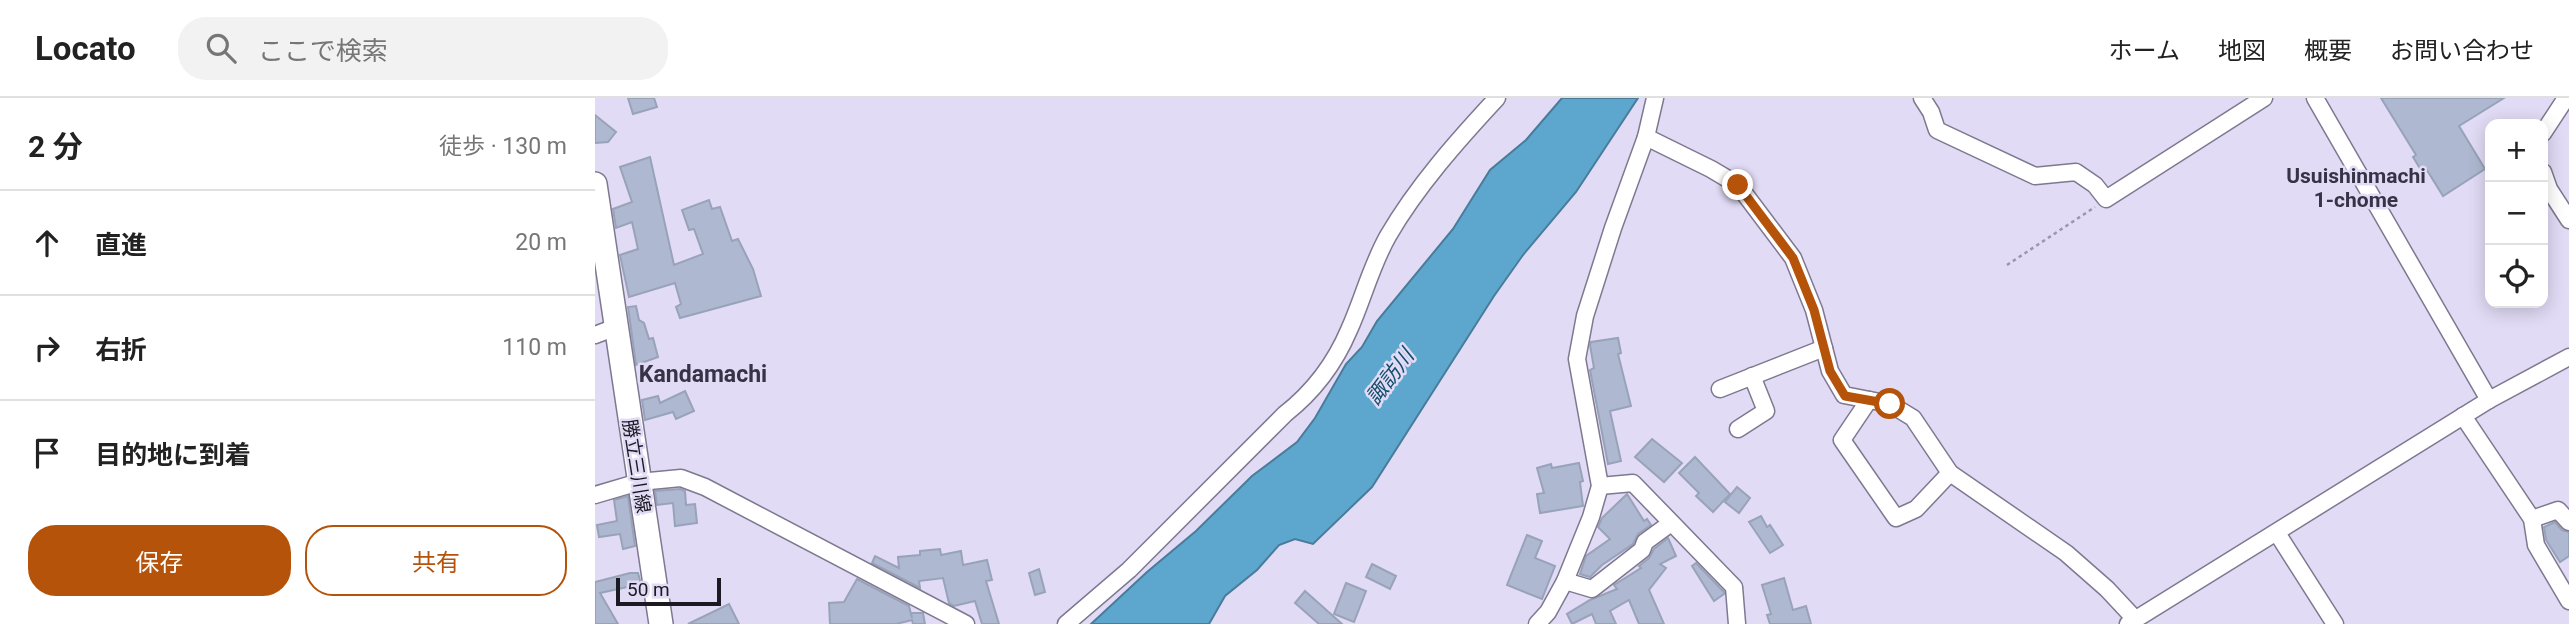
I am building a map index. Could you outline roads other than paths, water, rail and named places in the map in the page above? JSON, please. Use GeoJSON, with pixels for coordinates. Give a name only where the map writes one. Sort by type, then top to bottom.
{"type":"FeatureCollection","features":[{"type":"Feature","properties":{"kind":"main road","name":"勝立三川線"},"geometry":{"type":"LineString","coordinates":[[595,184],[605,331],[639,482],[661,624]]}},
{"type":"Feature","properties":{"kind":"street"},"geometry":{"type":"LineString","coordinates":[[1071,623],[1129,570],[1285,414],[1304,399],[1332,363],[1349,331],[1372,269],[1388,236],[1408,205],[1473,122],[1497,98]]}},
{"type":"Feature","properties":{"kind":"street"},"geometry":{"type":"LineString","coordinates":[[1538,624],[1566,581],[1600,486],[1577,359],[1585,316],[1646,136],[1655,98]]}},
{"type":"Feature","properties":{"kind":"street"},"geometry":{"type":"LineString","coordinates":[[1922,98],[1931,112],[1937,130],[2035,176],[2076,172],[2095,184],[2106,199],[2264,98]]}},
{"type":"Feature","properties":{"kind":"street"},"geometry":{"type":"LineString","coordinates":[[2315,98],[2489,400]]}},
{"type":"Feature","properties":{"kind":"street"},"geometry":{"type":"LineString","coordinates":[[2548,125],[2566,98]]}},
{"type":"Feature","properties":{"kind":"street"},"geometry":{"type":"LineString","coordinates":[[1646,136],[1738,185],[1793,258],[1814,310],[1830,371],[1845,396],[1890,404],[1913,418],[1950,473],[2066,553],[2107,589],[2131,622],[2489,400],[2569,357]]}},
{"type":"Feature","properties":{"kind":"street"},"geometry":{"type":"LineString","coordinates":[[2547,182],[2569,220]]}},
{"type":"Feature","properties":{"kind":"street"},"geometry":{"type":"LineString","coordinates":[[1720,389],[1824,348]]}},
{"type":"Feature","properties":{"kind":"street"},"geometry":{"type":"LineString","coordinates":[[1738,429],[1766,411],[1752,376]]}},
{"type":"Feature","properties":{"kind":"street"},"geometry":{"type":"LineString","coordinates":[[1869,400],[1842,440],[1896,518],[1916,509],[1950,473]]}},
{"type":"Feature","properties":{"kind":"street"},"geometry":{"type":"LineString","coordinates":[[2463,416],[2532,520],[2536,545],[2569,601]]}},
{"type":"Feature","properties":{"kind":"street"},"geometry":{"type":"LineString","coordinates":[[595,495],[639,482],[681,478],[705,487],[966,624]]}},
{"type":"Feature","properties":{"kind":"street"},"geometry":{"type":"LineString","coordinates":[[1600,486],[1633,483],[1734,587],[1737,624]]}},
{"type":"Feature","properties":{"kind":"street"},"geometry":{"type":"LineString","coordinates":[[2532,520],[2558,510],[2569,522]]}},
{"type":"Feature","properties":{"kind":"street"},"geometry":{"type":"LineString","coordinates":[[1566,581],[1592,590],[1642,550],[1645,542],[1671,523]]}},
{"type":"Feature","properties":{"kind":"street"},"geometry":{"type":"LineString","coordinates":[[2277,533],[2335,624]]}},
{"type":"Feature","properties":{"kind":"water","name":"諏訪川"},"geometry":{"type":"Polygon","coordinates":[[[1562,98],[1638,98],[1576,192],[1523,255],[1494,296],[1372,487],[1313,544],[1295,539],[1279,545],[1257,570],[1225,596],[1209,624],[1091,624],[1196,531],[1252,476],[1297,442],[1315,418],[1346,364],[1362,347],[1377,321],[1453,229],[1490,170],[1526,140],[1562,98]]]}},
{"type":"Feature","properties":{"kind":"district","name":"Usuishinmachi 1-chome"},"geometry":{"type":"Point","coordinates":[2356,188]}},
{"type":"Feature","properties":{"kind":"district","name":"Kandamachi"},"geometry":{"type":"Point","coordinates":[703,374]}}]}
